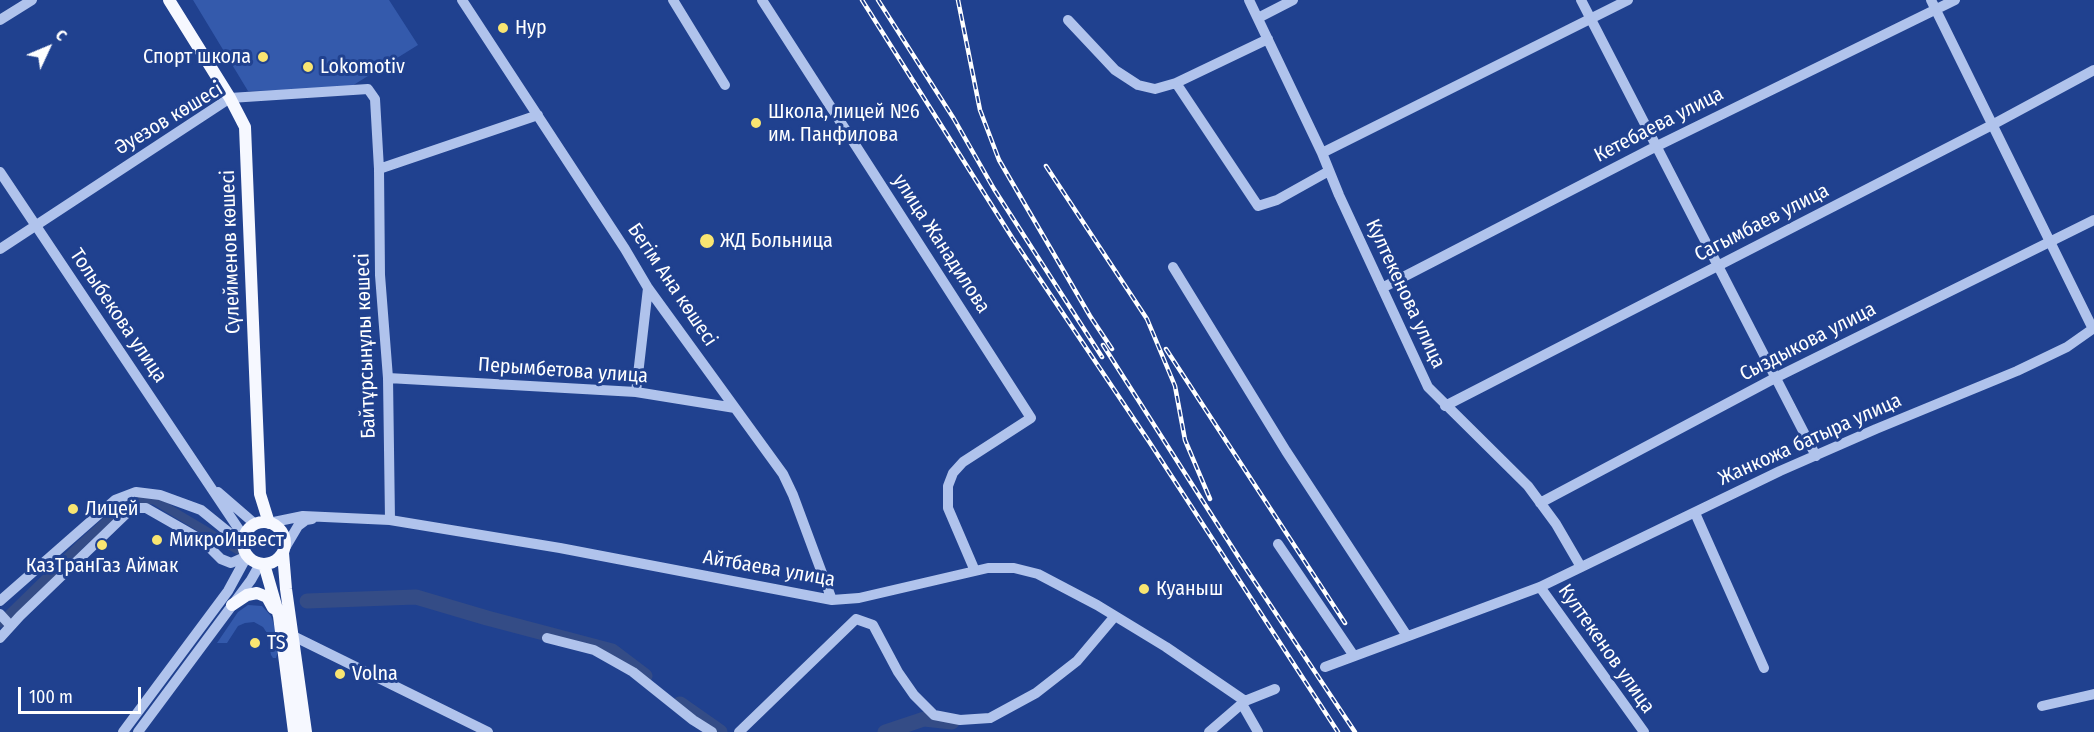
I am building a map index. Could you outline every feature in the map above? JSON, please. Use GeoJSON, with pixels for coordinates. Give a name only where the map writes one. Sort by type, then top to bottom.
{"type":"FeatureCollection","features":[{"type":"Feature","properties":{"kind":"main road","name":"Сүлейменов көшесі"},"geometry":{"type":"LineString","coordinates":[[169,0],[245,127],[260,494],[269,523]]}},
{"type":"Feature","properties":{"kind":"main road"},"geometry":{"type":"LineString","coordinates":[[279,616],[262,564],[245,545],[250,527],[255,524],[269,523],[280,529],[285,541],[287,633],[294,732]]}},
{"type":"Feature","properties":{"kind":"main road"},"geometry":{"type":"LineString","coordinates":[[262,564],[275,561],[284,550]]}},
{"type":"Feature","properties":{"kind":"main road"},"geometry":{"type":"LineString","coordinates":[[232,605],[247,594],[257,592],[267,597],[279,616],[287,633],[306,732]]}},
{"type":"Feature","properties":{"kind":"street"},"geometry":{"type":"LineString","coordinates":[[0,20],[32,0]]}},
{"type":"Feature","properties":{"kind":"street","name":"Бегім Ана көшесі"},"geometry":{"type":"LineString","coordinates":[[462,0],[648,288],[783,474],[832,600]]}},
{"type":"Feature","properties":{"kind":"street"},"geometry":{"type":"LineString","coordinates":[[673,0],[725,85]]}},
{"type":"Feature","properties":{"kind":"street","name":"улица Жанадилова"},"geometry":{"type":"LineString","coordinates":[[762,0],[1031,418],[963,462],[953,473],[948,486],[948,508],[975,571]]}},
{"type":"Feature","properties":{"kind":"street","name":"Култекенова улица"},"geometry":{"type":"LineString","coordinates":[[1249,0],[1322,153],[1428,387],[1528,486],[1556,524],[1581,567]]}},
{"type":"Feature","properties":{"kind":"street"},"geometry":{"type":"LineString","coordinates":[[1258,18],[1293,0]]}},
{"type":"Feature","properties":{"kind":"street"},"geometry":{"type":"LineString","coordinates":[[1581,0],[1815,456]]}},
{"type":"Feature","properties":{"kind":"street"},"geometry":{"type":"LineString","coordinates":[[1322,153],[1628,0]]}},
{"type":"Feature","properties":{"kind":"street","name":"Кетебаева улица"},"geometry":{"type":"LineString","coordinates":[[1382,288],[1933,5],[1955,0]]}},
{"type":"Feature","properties":{"kind":"street"},"geometry":{"type":"LineString","coordinates":[[1933,5],[2093,329]]}},
{"type":"Feature","properties":{"kind":"street"},"geometry":{"type":"LineString","coordinates":[[1068,20],[1115,70],[1138,85],[1155,89],[1176,83],[1268,39]]}},
{"type":"Feature","properties":{"kind":"street","name":"Сагымбаев улица"},"geometry":{"type":"LineString","coordinates":[[1445,406],[1992,125],[2094,70]]}},
{"type":"Feature","properties":{"kind":"street"},"geometry":{"type":"LineString","coordinates":[[1176,83],[1258,206],[1277,200],[1329,171]]}},
{"type":"Feature","properties":{"kind":"street","name":"Әуезов көшесі"},"geometry":{"type":"LineString","coordinates":[[0,249],[230,99],[368,89],[375,99],[379,169]]}},
{"type":"Feature","properties":{"kind":"street"},"geometry":{"type":"LineString","coordinates":[[379,169],[538,115]]}},
{"type":"Feature","properties":{"kind":"street","name":"Байтұрсынұлы көшесі"},"geometry":{"type":"LineString","coordinates":[[379,169],[380,275],[388,378],[390,520]]}},
{"type":"Feature","properties":{"kind":"street","name":"Толыбекова улица"},"geometry":{"type":"LineString","coordinates":[[0,172],[205,480]]}},
{"type":"Feature","properties":{"kind":"street","name":"Сыздыкова улица"},"geometry":{"type":"LineString","coordinates":[[1540,503],[1776,378],[2094,220]]}},
{"type":"Feature","properties":{"kind":"street"},"geometry":{"type":"LineString","coordinates":[[1173,267],[1286,451],[1407,636]]}},
{"type":"Feature","properties":{"kind":"street"},"geometry":{"type":"LineString","coordinates":[[636,392],[648,288]]}},
{"type":"Feature","properties":{"kind":"street","name":"Жанкожа батыра улица"},"geometry":{"type":"LineString","coordinates":[[1540,587],[1815,456],[2017,371],[2067,347],[2093,329]]}},
{"type":"Feature","properties":{"kind":"street","name":"Перымбетова улица"},"geometry":{"type":"LineString","coordinates":[[388,378],[636,392],[735,408]]}},
{"type":"Feature","properties":{"kind":"street"},"geometry":{"type":"LineString","coordinates":[[205,480],[255,524]]}},
{"type":"Feature","properties":{"kind":"street"},"geometry":{"type":"LineString","coordinates":[[205,480],[245,545]]}},
{"type":"Feature","properties":{"kind":"street"},"geometry":{"type":"LineString","coordinates":[[0,601],[115,500],[136,492],[160,495],[201,510],[245,545]]}},
{"type":"Feature","properties":{"kind":"street"},"geometry":{"type":"LineString","coordinates":[[0,638],[10,625],[127,513],[135,508],[146,508],[202,540],[221,559],[231,563],[245,545]]}},
{"type":"Feature","properties":{"kind":"street"},"geometry":{"type":"LineString","coordinates":[[1695,513],[1764,668]]}},
{"type":"Feature","properties":{"kind":"street","name":"Айтбаева улица"},"geometry":{"type":"LineString","coordinates":[[269,523],[303,516],[390,520],[560,548],[832,600],[859,598],[975,571],[998,567],[1014,568],[1038,574],[1115,616],[1166,647],[1243,702]]}},
{"type":"Feature","properties":{"kind":"street"},"geometry":{"type":"LineString","coordinates":[[284,550],[298,526],[306,520],[323,516]]}},
{"type":"Feature","properties":{"kind":"street"},"geometry":{"type":"LineString","coordinates":[[1278,544],[1354,656]]}},
{"type":"Feature","properties":{"kind":"street"},"geometry":{"type":"LineString","coordinates":[[123,732],[228,591],[245,545]]}},
{"type":"Feature","properties":{"kind":"street"},"geometry":{"type":"LineString","coordinates":[[138,732],[262,564]]}},
{"type":"Feature","properties":{"kind":"street"},"geometry":{"type":"LineString","coordinates":[[1325,667],[1540,587]]}},
{"type":"Feature","properties":{"kind":"street","name":"Култекенов улица"},"geometry":{"type":"LineString","coordinates":[[1540,587],[1644,732]]}},
{"type":"Feature","properties":{"kind":"street"},"geometry":{"type":"LineString","coordinates":[[847,599],[854,607],[856,619]]}},
{"type":"Feature","properties":{"kind":"street"},"geometry":{"type":"LineString","coordinates":[[0,614],[10,625]]}},
{"type":"Feature","properties":{"kind":"street"},"geometry":{"type":"LineString","coordinates":[[856,619],[873,625],[898,672],[914,696],[934,714],[960,720],[990,718],[1036,693],[1077,660],[1115,616]]}},
{"type":"Feature","properties":{"kind":"street"},"geometry":{"type":"LineString","coordinates":[[739,732],[856,619]]}},
{"type":"Feature","properties":{"kind":"street"},"geometry":{"type":"LineString","coordinates":[[287,633],[488,732]]}},
{"type":"Feature","properties":{"kind":"street"},"geometry":{"type":"LineString","coordinates":[[547,638],[594,650],[633,672],[693,720],[712,732]]}},
{"type":"Feature","properties":{"kind":"street"},"geometry":{"type":"LineString","coordinates":[[1209,732],[1243,702],[1275,689]]}},
{"type":"Feature","properties":{"kind":"street"},"geometry":{"type":"LineString","coordinates":[[2042,706],[2094,694]]}},
{"type":"Feature","properties":{"kind":"street"},"geometry":{"type":"LineString","coordinates":[[1243,702],[1258,732]]}},
{"type":"Feature","properties":{"kind":"shaded area","name":"Lokomotiv"},"geometry":{"type":"Polygon","coordinates":[[[193,0],[389,0],[418,45],[347,89],[248,91],[193,0]]]}},
{"type":"Feature","properties":{"kind":"shaded area"},"geometry":{"type":"Polygon","coordinates":[[[248,605],[262,606],[271,616],[278,651],[276,658],[271,655],[267,633],[263,627],[254,622],[238,626],[227,643],[217,643],[238,612],[248,605]]]}},
{"type":"Feature","properties":{"kind":"waterway"},"geometry":{"type":"LineString","coordinates":[[0,623],[131,499],[154,500],[238,550]]}},
{"type":"Feature","properties":{"kind":"waterway"},"geometry":{"type":"LineString","coordinates":[[307,601],[416,597],[612,651],[645,676]]}},
{"type":"Feature","properties":{"kind":"waterway"},"geometry":{"type":"LineString","coordinates":[[680,704],[720,732]]}},
{"type":"Feature","properties":{"kind":"waterway"},"geometry":{"type":"LineString","coordinates":[[885,732],[924,719],[952,722]]}},
{"type":"Feature","properties":{"kind":"railway"},"geometry":{"type":"LineString","coordinates":[[862,0],[1013,239],[1150,443],[1338,732]]}},
{"type":"Feature","properties":{"kind":"railway"},"geometry":{"type":"LineString","coordinates":[[878,0],[954,119],[994,189],[1102,357]]}},
{"type":"Feature","properties":{"kind":"railway"},"geometry":{"type":"LineString","coordinates":[[958,0],[980,110],[999,160],[1090,316],[1112,349]]}},
{"type":"Feature","properties":{"kind":"railway"},"geometry":{"type":"LineString","coordinates":[[1046,166],[1147,319],[1175,386],[1185,440],[1210,499]]}},
{"type":"Feature","properties":{"kind":"railway"},"geometry":{"type":"LineString","coordinates":[[1103,345],[1241,561],[1355,732]]}},
{"type":"Feature","properties":{"kind":"railway"},"geometry":{"type":"LineString","coordinates":[[1166,349],[1345,623]]}},
{"type":"Feature","properties":{"kind":"place","name":"Нур"},"geometry":{"type":"Point","coordinates":[503,28]}},
{"type":"Feature","properties":{"kind":"place","name":"Спорт школа"},"geometry":{"type":"Point","coordinates":[263,57]}},
{"type":"Feature","properties":{"kind":"place","name":"Lokomotiv"},"geometry":{"type":"Point","coordinates":[308,67]}},
{"type":"Feature","properties":{"kind":"place","name":"Школа, лицей №6 им. Панфилова"},"geometry":{"type":"Point","coordinates":[756,123]}},
{"type":"Feature","properties":{"kind":"place","name":"ЖД Больница"},"geometry":{"type":"Point","coordinates":[707,241]}},
{"type":"Feature","properties":{"kind":"place","name":"Лицей"},"geometry":{"type":"Point","coordinates":[73,509]}},
{"type":"Feature","properties":{"kind":"place","name":"МикроИнвест"},"geometry":{"type":"Point","coordinates":[157,540]}},
{"type":"Feature","properties":{"kind":"place","name":"КазТранГаз Аймак"},"geometry":{"type":"Point","coordinates":[102,545]}},
{"type":"Feature","properties":{"kind":"place","name":"Куаныш"},"geometry":{"type":"Point","coordinates":[1144,589]}},
{"type":"Feature","properties":{"kind":"place","name":"TS"},"geometry":{"type":"Point","coordinates":[255,643]}},
{"type":"Feature","properties":{"kind":"place","name":"Volna"},"geometry":{"type":"Point","coordinates":[340,674]}}]}
